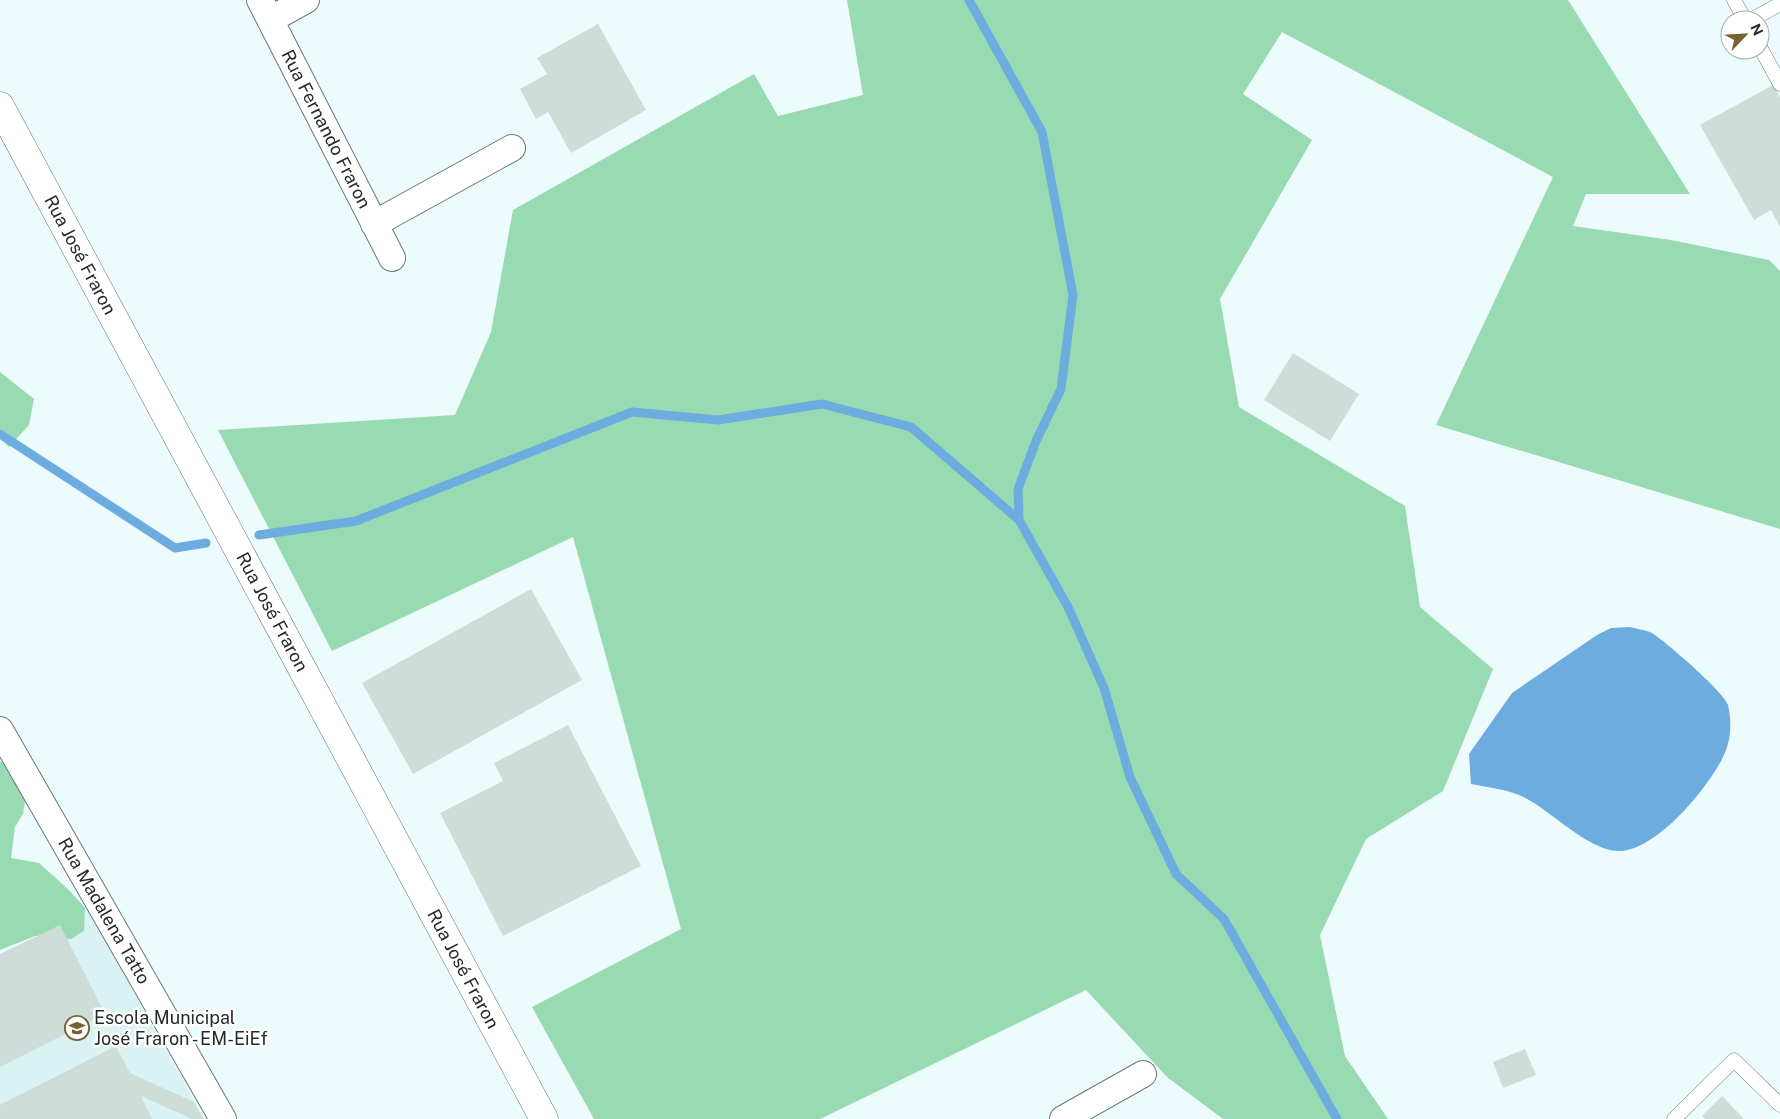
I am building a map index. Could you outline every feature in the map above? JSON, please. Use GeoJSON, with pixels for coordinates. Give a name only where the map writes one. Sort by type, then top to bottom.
{"type":"FeatureCollection","features":[{"type":"Feature","properties":{"kind":"street"},"geometry":{"type":"LineString","coordinates":[[265,10],[306,0]]}},
{"type":"Feature","properties":{"kind":"street","name":"Rua Fernando Fraron"},"geometry":{"type":"LineString","coordinates":[[265,10],[392,258]]}},
{"type":"Feature","properties":{"kind":"street","name":"Rua José Fraron"},"geometry":{"type":"LineString","coordinates":[[0,106],[544,1119]]}},
{"type":"Feature","properties":{"kind":"street"},"geometry":{"type":"LineString","coordinates":[[374,224],[512,148]]}},
{"type":"Feature","properties":{"kind":"street","name":"Rua Madalena Tatto"},"geometry":{"type":"LineString","coordinates":[[0,730],[223,1119]]}},
{"type":"Feature","properties":{"kind":"street"},"geometry":{"type":"LineString","coordinates":[[1063,1119],[1143,1074]]}},
{"type":"Feature","properties":{"kind":"lane"},"geometry":{"type":"LineString","coordinates":[[1767,60],[1780,84]]}},
{"type":"Feature","properties":{"kind":"lane"},"geometry":{"type":"LineString","coordinates":[[1674,1119],[1734,1060],[1780,1105]]}},
{"type":"Feature","properties":{"kind":"shaded area","name":"Escola Municipal José Fraron - EM-EiEf"},"geometry":{"type":"Polygon","coordinates":[[[89,911],[204,1119],[0,1119],[0,954],[89,911]]]}},
{"type":"Feature","properties":{"kind":"green space"},"geometry":{"type":"Polygon","coordinates":[[[847,0],[1568,0],[1690,194],[1586,194],[1573,226],[1671,240],[1769,260],[1780,271],[1780,529],[1436,425],[1553,177],[1282,32],[1243,94],[1312,140],[1220,299],[1239,407],[1405,506],[1420,607],[1493,669],[1443,791],[1366,839],[1320,935],[1345,1056],[1388,1119],[1223,1119],[1167,1077],[1086,990],[820,1119],[594,1119],[532,1007],[681,929],[573,537],[332,651],[218,430],[455,415],[491,332],[513,210],[754,74],[778,116],[863,95],[847,0]]]}},
{"type":"Feature","properties":{"kind":"green space"},"geometry":{"type":"Polygon","coordinates":[[[0,372],[34,399],[29,425],[9,447],[0,438],[0,372]]]}},
{"type":"Feature","properties":{"kind":"green space"},"geometry":{"type":"Polygon","coordinates":[[[0,761],[16,776],[26,795],[23,814],[15,827],[11,858],[39,863],[69,890],[85,908],[84,931],[71,939],[35,936],[0,950],[0,761]]]}},
{"type":"Feature","properties":{"kind":"water"},"geometry":{"type":"Polygon","coordinates":[[[1630,627],[1650,632],[1659,638],[1717,690],[1728,705],[1730,732],[1726,751],[1716,770],[1693,801],[1679,816],[1647,842],[1632,849],[1617,851],[1605,849],[1592,843],[1519,795],[1471,784],[1469,754],[1512,693],[1597,635],[1611,628],[1630,627]]]}},
{"type":"Feature","properties":{"kind":"building"},"geometry":{"type":"Polygon","coordinates":[[[598,24],[646,110],[571,153],[548,112],[536,119],[520,89],[547,74],[537,58],[598,24]]]}},
{"type":"Feature","properties":{"kind":"building"},"geometry":{"type":"Polygon","coordinates":[[[1773,85],[1780,97],[1780,227],[1771,210],[1754,220],[1700,125],[1773,85]]]}},
{"type":"Feature","properties":{"kind":"building"},"geometry":{"type":"Polygon","coordinates":[[[1293,353],[1359,394],[1330,441],[1264,400],[1293,353]]]}},
{"type":"Feature","properties":{"kind":"building"},"geometry":{"type":"Polygon","coordinates":[[[531,589],[582,680],[413,774],[362,683],[531,589]]]}},
{"type":"Feature","properties":{"kind":"building"},"geometry":{"type":"Polygon","coordinates":[[[568,725],[641,866],[503,936],[440,813],[503,781],[494,763],[568,725]]]}},
{"type":"Feature","properties":{"kind":"building"},"geometry":{"type":"Polygon","coordinates":[[[60,925],[105,1014],[0,1067],[0,954],[60,925]]]}},
{"type":"Feature","properties":{"kind":"building"},"geometry":{"type":"Polygon","coordinates":[[[116,1046],[130,1073],[194,1102],[204,1119],[192,1119],[141,1096],[152,1119],[0,1119],[0,1105],[116,1046]]]}},
{"type":"Feature","properties":{"kind":"building"},"geometry":{"type":"Polygon","coordinates":[[[1525,1049],[1536,1075],[1503,1088],[1493,1062],[1525,1049]]]}},
{"type":"Feature","properties":{"kind":"building"},"geometry":{"type":"Polygon","coordinates":[[[1722,1096],[1744,1119],[1705,1119],[1702,1116],[1722,1096]]]}},
{"type":"Feature","properties":{"kind":"waterway"},"geometry":{"type":"LineString","coordinates":[[969,0],[1042,132],[1073,295],[1061,389],[1036,441],[1018,489],[1019,520],[1068,607],[1104,688],[1130,777],[1176,874],[1224,919],[1337,1119]]}},
{"type":"Feature","properties":{"kind":"waterway"},"geometry":{"type":"LineString","coordinates":[[259,535],[356,521],[632,412],[718,420],[822,404],[911,427],[1019,520]]}},
{"type":"Feature","properties":{"kind":"waterway"},"geometry":{"type":"LineString","coordinates":[[0,434],[175,548],[206,543]]}},
{"type":"Feature","properties":{"kind":"place","name":"Escola Municipal José Fraron - EM-EiEf"},"geometry":{"type":"Point","coordinates":[77,1028]}}]}
